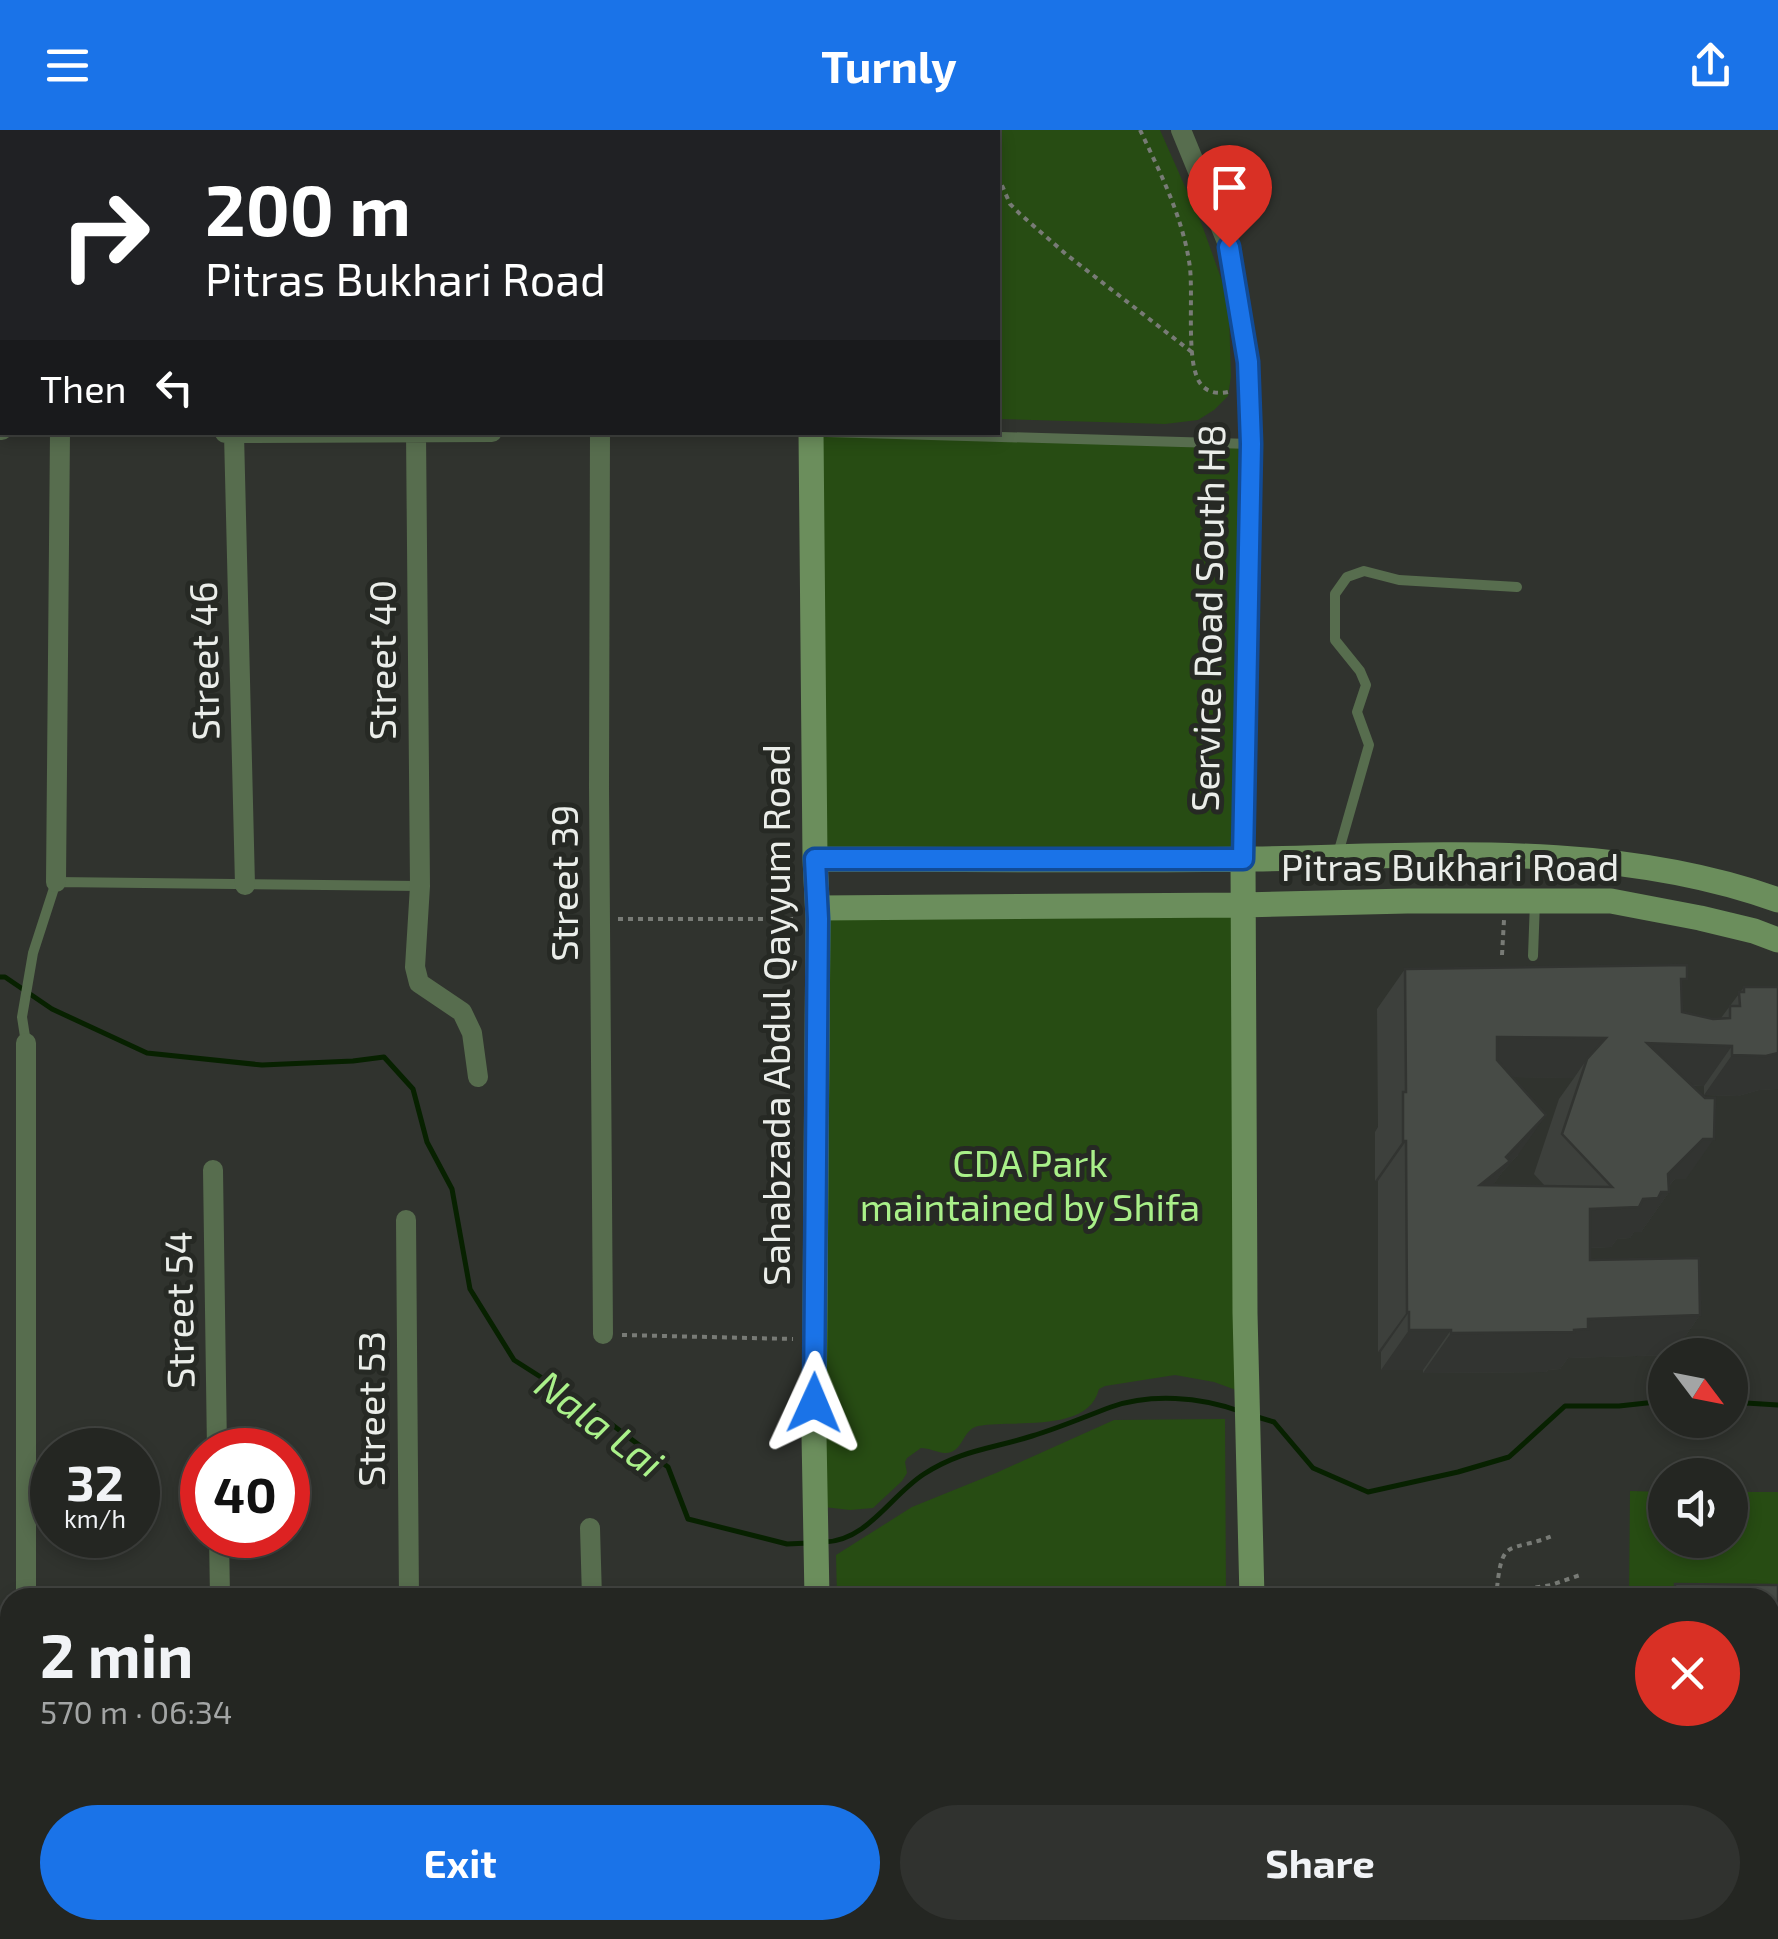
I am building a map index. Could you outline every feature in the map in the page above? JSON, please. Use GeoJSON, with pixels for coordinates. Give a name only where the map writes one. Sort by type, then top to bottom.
{"type":"FeatureCollection","features":[{"type":"Feature","properties":{"kind":"street","name":"Service Road South H8"},"geometry":{"type":"LineString","coordinates":[[1181,130],[1229,247],[1248,362],[1251,444],[1242,905],[1252,1588]]}},
{"type":"Feature","properties":{"kind":"street"},"geometry":{"type":"LineString","coordinates":[[56,882],[60,435]]}},
{"type":"Feature","properties":{"kind":"street","name":"Street 46"},"geometry":{"type":"LineString","coordinates":[[227,435],[245,886]]}},
{"type":"Feature","properties":{"kind":"street","name":"Street 40"},"geometry":{"type":"LineString","coordinates":[[416,435],[420,886],[416,967],[419,984],[462,1012],[472,1033],[478,1078]]}},
{"type":"Feature","properties":{"kind":"street","name":"Street 39"},"geometry":{"type":"LineString","coordinates":[[600,435],[602,1334]]}},
{"type":"Feature","properties":{"kind":"street","name":"Sahabzada Abdul Qayyum Road"},"geometry":{"type":"LineString","coordinates":[[811,435],[818,914],[816,1588]]}},
{"type":"Feature","properties":{"kind":"street","name":"Pitras Bukhari Road"},"geometry":{"type":"LineString","coordinates":[[815,859],[1521,855],[1672,871],[1778,900]]}},
{"type":"Feature","properties":{"kind":"street","name":"Pitras Bukhari Road"},"geometry":{"type":"LineString","coordinates":[[818,914],[1611,901],[1700,918],[1778,940]]}},
{"type":"Feature","properties":{"kind":"street"},"geometry":{"type":"LineString","coordinates":[[26,1044],[26,1588]]}},
{"type":"Feature","properties":{"kind":"street","name":"Street 54"},"geometry":{"type":"LineString","coordinates":[[213,1170],[217,1428]]}},
{"type":"Feature","properties":{"kind":"street","name":"Street 53"},"geometry":{"type":"LineString","coordinates":[[406,1220],[408,1588]]}},
{"type":"Feature","properties":{"kind":"street"},"geometry":{"type":"LineString","coordinates":[[590,1528],[592,1588]]}},
{"type":"Feature","properties":{"kind":"street"},"geometry":{"type":"LineString","coordinates":[[219,1558],[220,1588]]}},
{"type":"Feature","properties":{"kind":"lane"},"geometry":{"type":"LineString","coordinates":[[932,435],[1251,444]]}},
{"type":"Feature","properties":{"kind":"lane"},"geometry":{"type":"LineString","coordinates":[[1336,857],[1370,744],[1357,712],[1366,685],[1360,670],[1335,640],[1335,594],[1347,577],[1364,571],[1399,580],[1517,587]]}},
{"type":"Feature","properties":{"kind":"lane"},"geometry":{"type":"LineString","coordinates":[[26,1044],[22,1017],[33,953],[56,882],[420,886]]}},
{"type":"Feature","properties":{"kind":"lane"},"geometry":{"type":"LineString","coordinates":[[1533,956],[1534,900]]}},
{"type":"Feature","properties":{"kind":"path"},"geometry":{"type":"LineString","coordinates":[[1140,130],[1185,236],[1197,378],[1216,393],[1228,392]]}},
{"type":"Feature","properties":{"kind":"path"},"geometry":{"type":"LineString","coordinates":[[1000,181],[1010,204],[1020,214],[1066,255],[1193,353]]}},
{"type":"Feature","properties":{"kind":"path"},"geometry":{"type":"LineString","coordinates":[[1502,955],[1505,900]]}},
{"type":"Feature","properties":{"kind":"path"},"geometry":{"type":"LineString","coordinates":[[600,918],[818,914]]}},
{"type":"Feature","properties":{"kind":"path"},"geometry":{"type":"LineString","coordinates":[[602,1334],[816,1340]]}},
{"type":"Feature","properties":{"kind":"path"},"geometry":{"type":"LineString","coordinates":[[1497,1588],[1506,1550],[1555,1535]]}},
{"type":"Feature","properties":{"kind":"path"},"geometry":{"type":"LineString","coordinates":[[1536,1588],[1583,1574]]}},
{"type":"Feature","properties":{"kind":"green space"},"geometry":{"type":"Polygon","coordinates":[[[1000,130],[1160,130],[1222,281],[1229,316],[1231,376],[1228,396],[1214,410],[1198,420],[1165,424],[1000,419],[1000,130]]]}},
{"type":"Feature","properties":{"kind":"green space"},"geometry":{"type":"Polygon","coordinates":[[[811,435],[1251,444],[1243,859],[815,859],[811,435]]]}},
{"type":"Feature","properties":{"kind":"green space","name":"CDA Park maintained by Shifa"},"geometry":{"type":"Polygon","coordinates":[[[1242,905],[1247,1394],[1214,1382],[1175,1375],[1105,1386],[1080,1413],[1065,1419],[978,1426],[951,1452],[921,1448],[907,1458],[907,1473],[902,1481],[873,1508],[815,1506],[818,908],[1242,905]]]}},
{"type":"Feature","properties":{"kind":"green space"},"geometry":{"type":"Polygon","coordinates":[[[1225,1419],[1226,1588],[837,1588],[836,1555],[912,1507],[1114,1420],[1225,1419]]]}},
{"type":"Feature","properties":{"kind":"green space"},"geometry":{"type":"Polygon","coordinates":[[[1630,1491],[1648,1492],[1648,1558],[1748,1558],[1748,1492],[1778,1492],[1778,1588],[1629,1588],[1630,1491]]]}},
{"type":"Feature","properties":{"kind":"building"},"geometry":{"type":"Polygon","coordinates":[[[1687,965],[1687,979],[1681,979],[1682,1012],[1713,1019],[1730,1018],[1730,1006],[1740,1006],[1739,992],[1744,992],[1744,987],[1778,987],[1778,1053],[1732,1055],[1732,1046],[1647,1043],[1705,1098],[1715,1098],[1714,1139],[1703,1139],[1668,1174],[1669,1192],[1643,1199],[1639,1207],[1590,1209],[1590,1260],[1699,1258],[1700,1315],[1588,1319],[1588,1329],[1574,1332],[1409,1330],[1403,1141],[1405,969],[1687,965]],[[1497,1037],[1497,1060],[1546,1115],[1506,1157],[1510,1161],[1480,1185],[1612,1187],[1562,1134],[1587,1059],[1606,1038],[1497,1037]]]}},
{"type":"Feature","properties":{"kind":"building"},"geometry":{"type":"Polygon","coordinates":[[[1675,1584],[1778,1585],[1778,1588],[1675,1588],[1675,1584]]]}},
{"type":"Feature","properties":{"kind":"waterway","name":"Nala Lai"},"geometry":{"type":"LineString","coordinates":[[0,977],[52,1009],[147,1053],[262,1065],[384,1057],[413,1089],[427,1142],[452,1189],[470,1289],[514,1360],[594,1411],[668,1467],[688,1519],[787,1544],[809,1543]]}},
{"type":"Feature","properties":{"kind":"waterway","name":"Nala Lai"},"geometry":{"type":"LineString","coordinates":[[825,1542],[854,1534],[912,1483],[951,1460],[1111,1407],[1175,1398],[1239,1411]]}},
{"type":"Feature","properties":{"kind":"waterway","name":"Nala Lai"},"geometry":{"type":"LineString","coordinates":[[1254,1416],[1274,1422],[1313,1468],[1368,1492],[1509,1457],[1565,1406],[1648,1403]]}},
{"type":"Feature","properties":{"kind":"waterway","name":"Nala Lai"},"geometry":{"type":"LineString","coordinates":[[1748,1403],[1778,1405]]}},
{"type":"Feature","properties":{"kind":"route"},"geometry":{"type":"LineString","coordinates":[[814,1403],[818,919],[815,859],[1243,859],[1251,444],[1248,362],[1229,247]]}}]}
